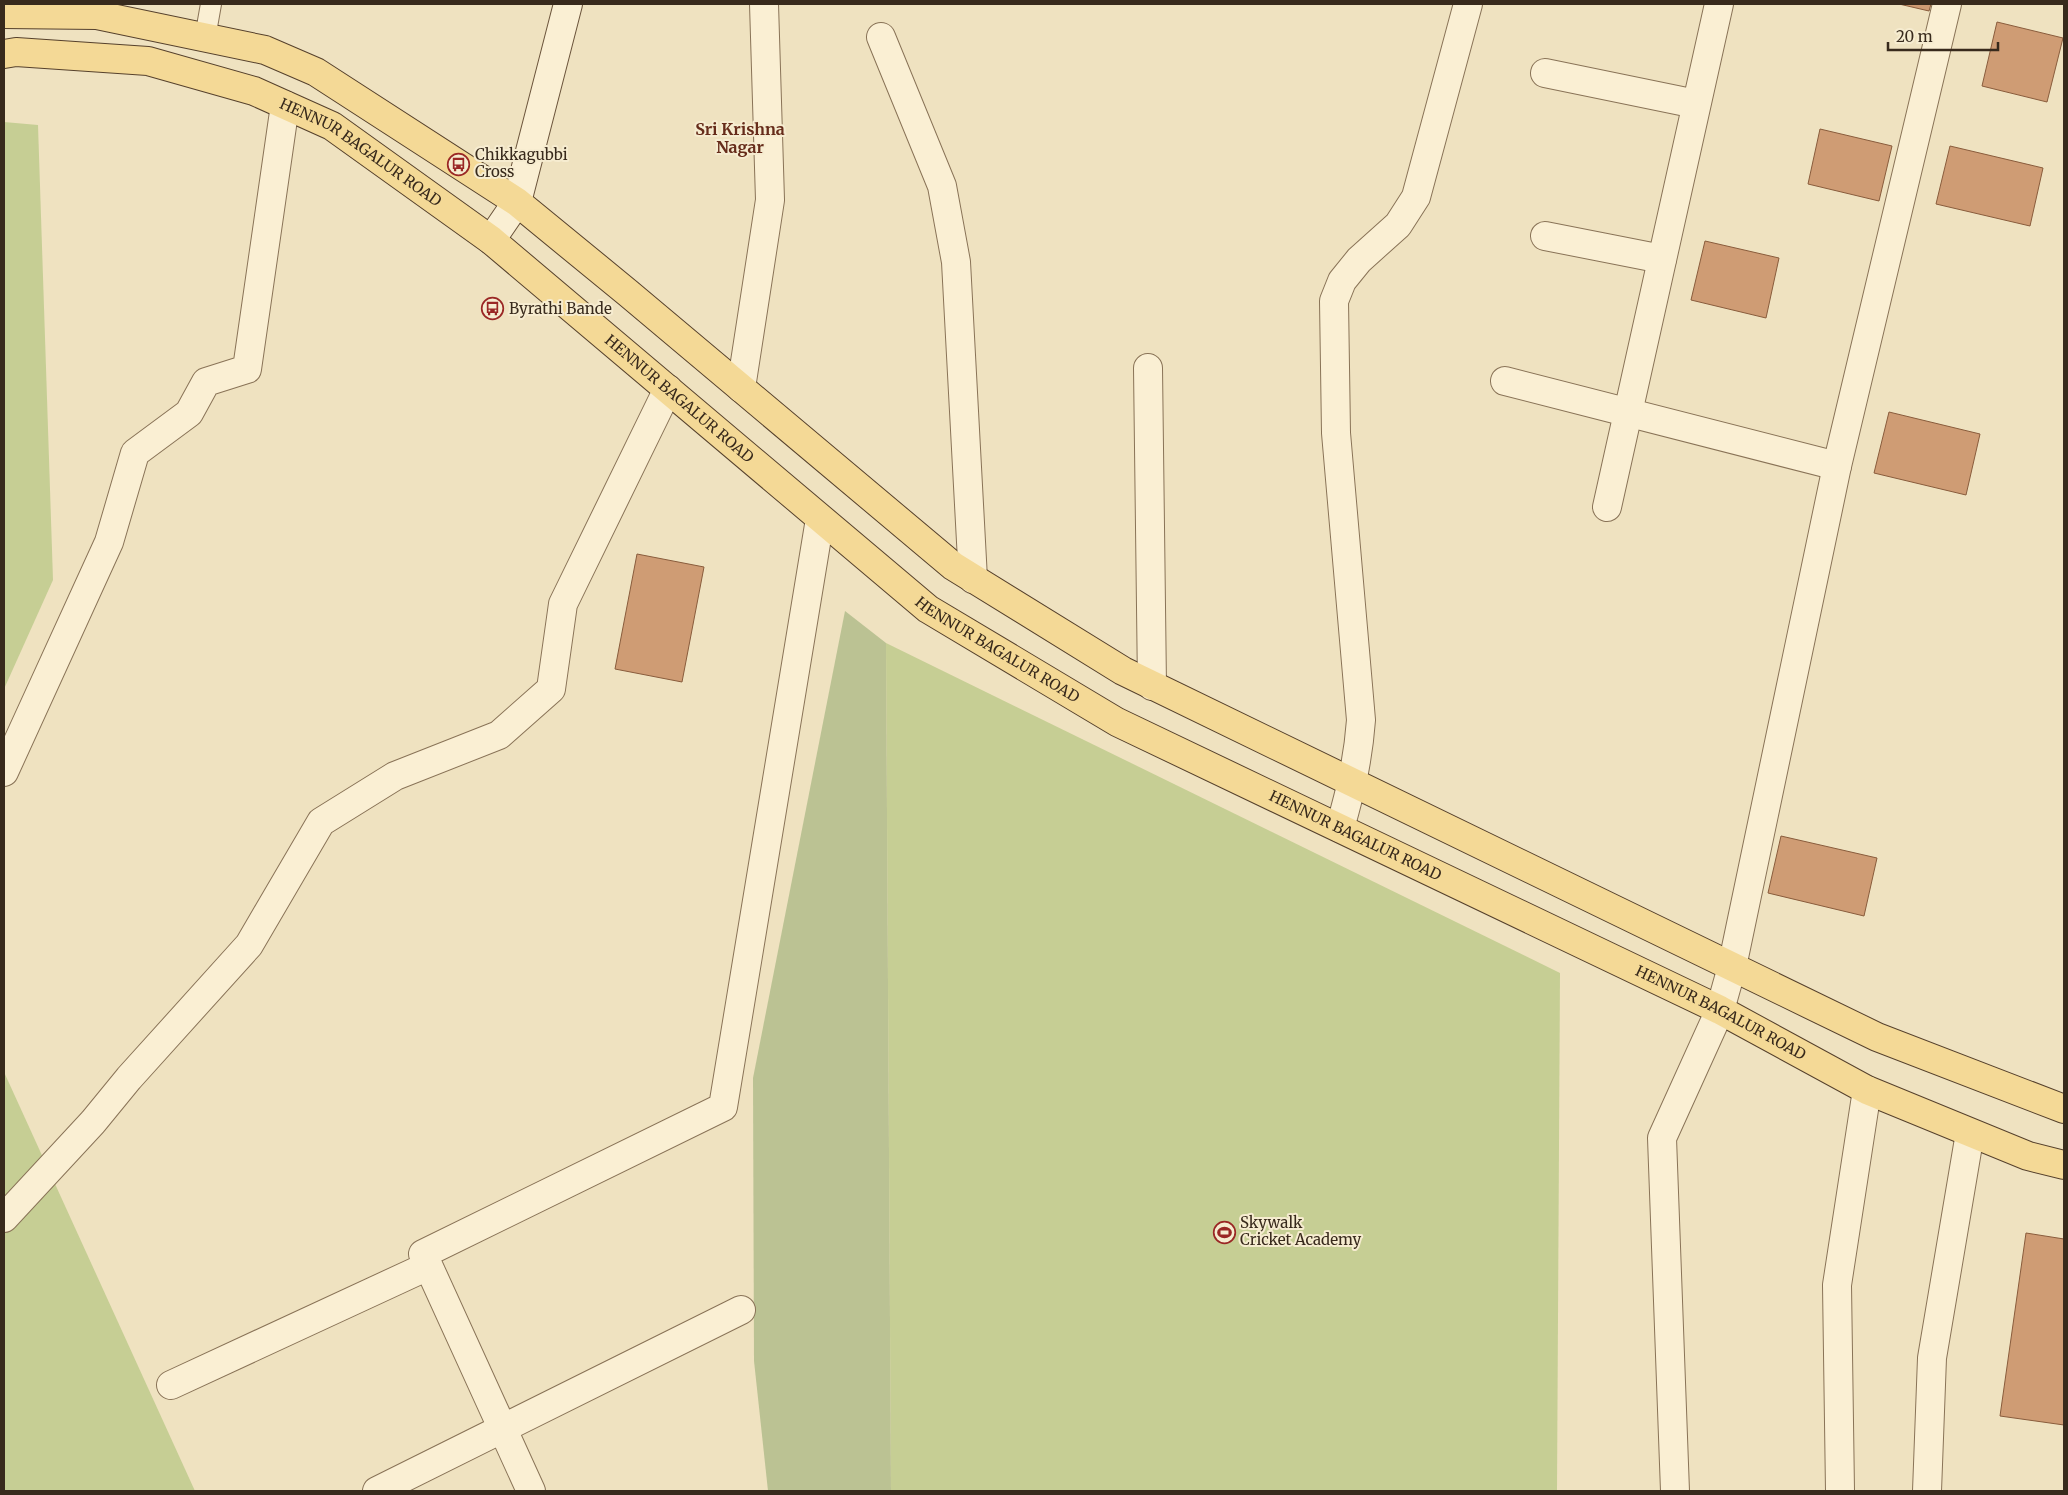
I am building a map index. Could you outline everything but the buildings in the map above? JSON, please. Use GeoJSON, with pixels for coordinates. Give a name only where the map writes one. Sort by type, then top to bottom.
{"type":"FeatureCollection","features":[{"type":"Feature","properties":{"kind":"main road"},"geometry":{"type":"LineString","coordinates":[[4,14],[96,16],[265,50],[316,72],[517,202],[953,566],[1122,671],[1877,1037],[2064,1109]]}},
{"type":"Feature","properties":{"kind":"main road"},"geometry":{"type":"LineString","coordinates":[[254,91],[265,50]]}},
{"type":"Feature","properties":{"kind":"main road","name":"HENNUR BAGALUR ROAD"},"geometry":{"type":"LineString","coordinates":[[4,54],[16,52],[148,61],[254,91],[332,126],[491,240],[928,609],[1109,717],[1720,1010],[1867,1090],[2028,1156],[2064,1165]]}},
{"type":"Feature","properties":{"kind":"street"},"geometry":{"type":"LineString","coordinates":[[491,240],[517,202],[568,4]]}},
{"type":"Feature","properties":{"kind":"street"},"geometry":{"type":"LineString","coordinates":[[741,388],[770,200],[764,4]]}},
{"type":"Feature","properties":{"kind":"street"},"geometry":{"type":"LineString","coordinates":[[1340,828],[1359,754],[1361,720],[1336,433],[1334,301],[1342,281],[1358,260],[1398,225],[1416,197],[1468,4]]}},
{"type":"Feature","properties":{"kind":"street"},"geometry":{"type":"LineString","coordinates":[[1607,507],[1719,4]]}},
{"type":"Feature","properties":{"kind":"street"},"geometry":{"type":"LineString","coordinates":[[1675,1491],[1662,1138],[1720,1010],[1732,968],[1837,466],[1947,4]]}},
{"type":"Feature","properties":{"kind":"street"},"geometry":{"type":"LineString","coordinates":[[881,37],[942,186],[949,220],[956,262],[973,579]]}},
{"type":"Feature","properties":{"kind":"street"},"geometry":{"type":"LineString","coordinates":[[1545,73],[1696,104]]}},
{"type":"Feature","properties":{"kind":"street"},"geometry":{"type":"LineString","coordinates":[[4,772],[109,542],[135,453],[189,413],[206,382],[247,369],[285,105]]}},
{"type":"Feature","properties":{"kind":"street"},"geometry":{"type":"LineString","coordinates":[[1545,236],[1662,258]]}},
{"type":"Feature","properties":{"kind":"street"},"geometry":{"type":"LineString","coordinates":[[1148,368],[1152,686]]}},
{"type":"Feature","properties":{"kind":"street"},"geometry":{"type":"LineString","coordinates":[[1505,381],[1837,466]]}},
{"type":"Feature","properties":{"kind":"street"},"geometry":{"type":"LineString","coordinates":[[4,1218],[87,1129],[129,1078],[249,945],[321,822],[395,776],[499,735],[551,690],[562,604],[668,389]]}},
{"type":"Feature","properties":{"kind":"street"},"geometry":{"type":"LineString","coordinates":[[531,1491],[423,1254],[723,1107],[820,519]]}},
{"type":"Feature","properties":{"kind":"street"},"geometry":{"type":"LineString","coordinates":[[1840,1491],[1837,1285],[1867,1090]]}},
{"type":"Feature","properties":{"kind":"street"},"geometry":{"type":"LineString","coordinates":[[1927,1491],[1932,1358],[1970,1133]]}},
{"type":"Feature","properties":{"kind":"street"},"geometry":{"type":"LineString","coordinates":[[171,1385],[428,1266]]}},
{"type":"Feature","properties":{"kind":"street"},"geometry":{"type":"LineString","coordinates":[[377,1491],[741,1310]]}},
{"type":"Feature","properties":{"kind":"lane"},"geometry":{"type":"LineString","coordinates":[[205,38],[211,4]]}},
{"type":"Feature","properties":{"kind":"green space"},"geometry":{"type":"Polygon","coordinates":[[[4,122],[38,125],[53,580],[4,689],[4,122]]]}},
{"type":"Feature","properties":{"kind":"green space"},"geometry":{"type":"Polygon","coordinates":[[[845,611],[886,643],[891,1491],[768,1491],[754,1361],[753,1078],[845,611]]]}},
{"type":"Feature","properties":{"kind":"green space","name":"Skywalk Cricket Academy"},"geometry":{"type":"Polygon","coordinates":[[[886,643],[1560,973],[1557,1491],[891,1491],[886,643]]]}},
{"type":"Feature","properties":{"kind":"green space"},"geometry":{"type":"Polygon","coordinates":[[[4,1072],[195,1491],[4,1491],[4,1072]]]}},
{"type":"Feature","properties":{"kind":"place","name":"Chikkagubbi Cross"},"geometry":{"type":"Point","coordinates":[459,164]}},
{"type":"Feature","properties":{"kind":"place","name":"Byrathi Bande"},"geometry":{"type":"Point","coordinates":[493,309]}},
{"type":"Feature","properties":{"kind":"place","name":"Skywalk Cricket Academy"},"geometry":{"type":"Point","coordinates":[1224,1232]}},
{"type":"Feature","properties":{"kind":"district","name":"Sri Krishna Nagar"},"geometry":{"type":"Point","coordinates":[740,138]}}]}
